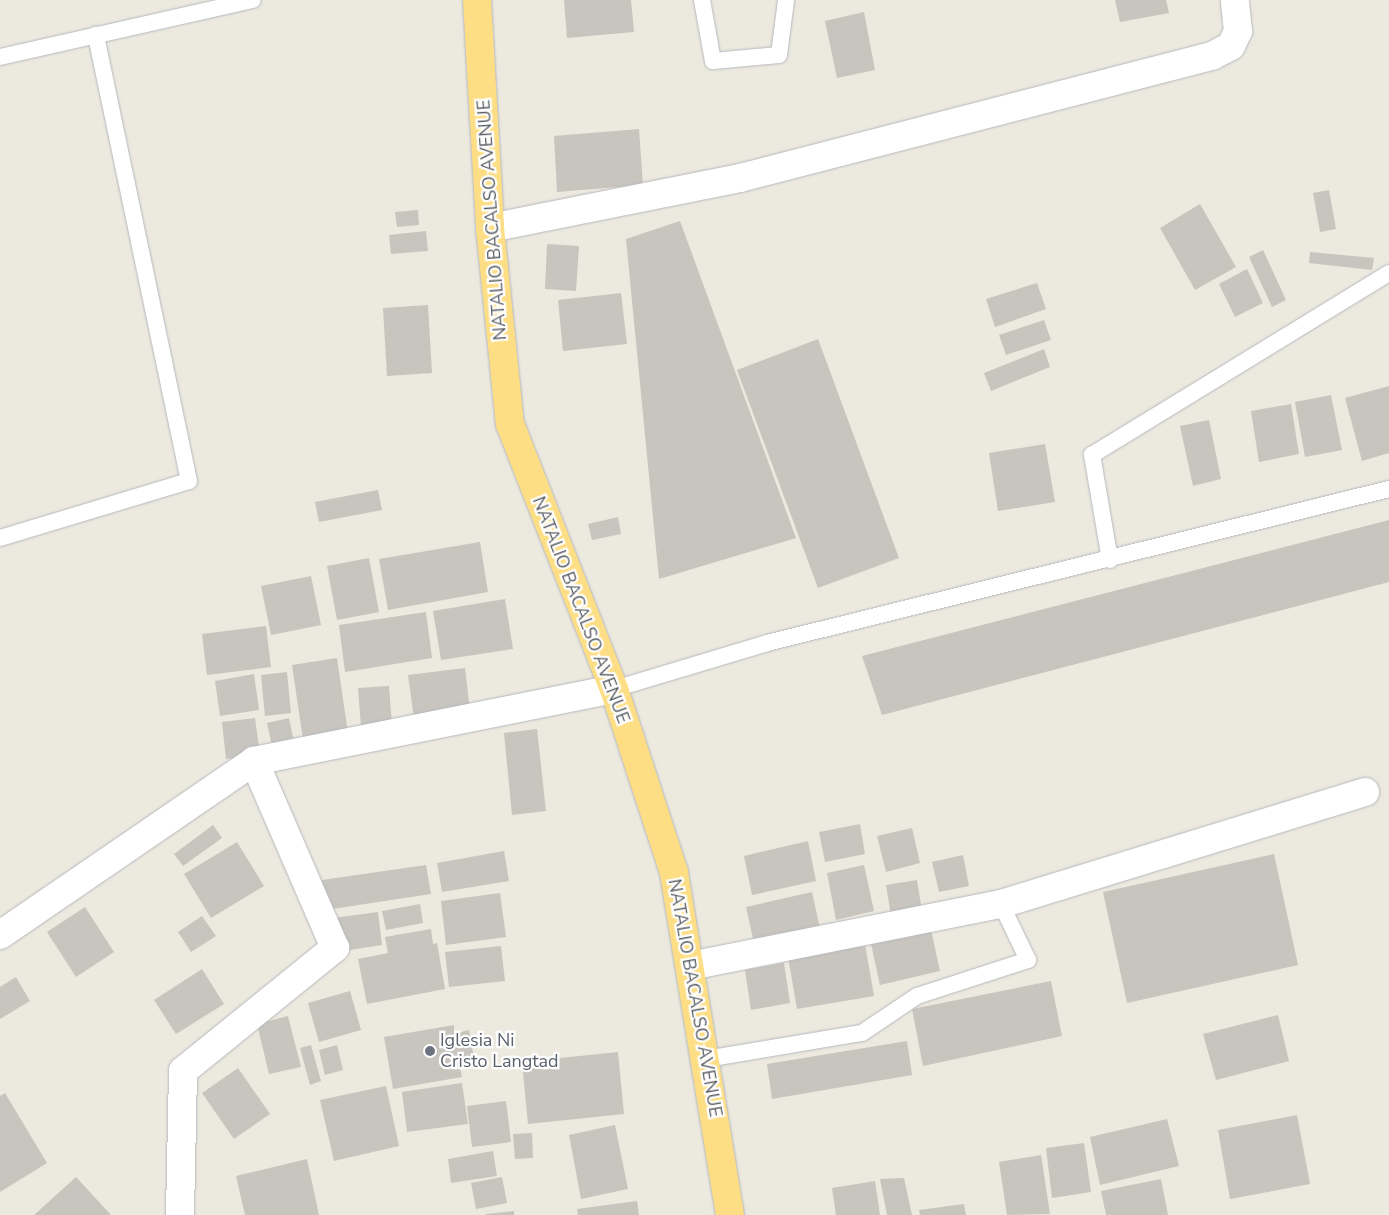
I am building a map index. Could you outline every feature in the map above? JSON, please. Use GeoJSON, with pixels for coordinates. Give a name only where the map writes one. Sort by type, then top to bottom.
{"type":"FeatureCollection","features":[{"type":"Feature","properties":{"kind":"highway","name":"NATALIO BACALSO AVENUE"},"geometry":{"type":"LineString","coordinates":[[477,0],[490,228],[510,424],[614,689],[674,873],[706,1059],[730,1215]]}},
{"type":"Feature","properties":{"kind":"street"},"geometry":{"type":"LineString","coordinates":[[490,228],[740,178],[1212,56],[1231,46],[1238,31],[1235,0]]}},
{"type":"Feature","properties":{"kind":"street"},"geometry":{"type":"LineString","coordinates":[[0,935],[254,761],[614,689]]}},
{"type":"Feature","properties":{"kind":"street"},"geometry":{"type":"LineString","coordinates":[[180,1215],[183,1071],[334,948],[254,761]]}},
{"type":"Feature","properties":{"kind":"street"},"geometry":{"type":"LineString","coordinates":[[690,966],[1001,904],[1365,792]]}},
{"type":"Feature","properties":{"kind":"lane"},"geometry":{"type":"LineString","coordinates":[[0,57],[253,0]]}},
{"type":"Feature","properties":{"kind":"lane"},"geometry":{"type":"LineString","coordinates":[[702,0],[712,60],[779,55],[786,0]]}},
{"type":"Feature","properties":{"kind":"lane"},"geometry":{"type":"LineString","coordinates":[[0,538],[189,481],[96,35]]}},
{"type":"Feature","properties":{"kind":"lane"},"geometry":{"type":"LineString","coordinates":[[1110,560],[1092,455],[1389,273]]}},
{"type":"Feature","properties":{"kind":"lane"},"geometry":{"type":"LineString","coordinates":[[614,689],[768,643],[1110,560],[1389,489]]}},
{"type":"Feature","properties":{"kind":"lane"},"geometry":{"type":"LineString","coordinates":[[706,1059],[862,1033],[917,996],[1028,960],[1001,904]]}},
{"type":"Feature","properties":{"kind":"building"},"geometry":{"type":"Polygon","coordinates":[[[564,0],[631,0],[634,32],[567,38],[564,0]]]}},
{"type":"Feature","properties":{"kind":"building"},"geometry":{"type":"Polygon","coordinates":[[[1115,0],[1166,0],[1169,13],[1120,22],[1115,0]]]}},
{"type":"Feature","properties":{"kind":"building"},"geometry":{"type":"Polygon","coordinates":[[[864,12],[875,70],[837,78],[825,21],[864,12]]]}},
{"type":"Feature","properties":{"kind":"building"},"geometry":{"type":"Polygon","coordinates":[[[639,129],[643,185],[557,192],[554,136],[639,129]]]}},
{"type":"Feature","properties":{"kind":"building"},"geometry":{"type":"Polygon","coordinates":[[[1329,190],[1336,229],[1320,232],[1313,193],[1329,190]]]}},
{"type":"Feature","properties":{"kind":"building"},"geometry":{"type":"Polygon","coordinates":[[[1200,204],[1236,267],[1195,290],[1160,228],[1200,204]]]}},
{"type":"Feature","properties":{"kind":"building"},"geometry":{"type":"Polygon","coordinates":[[[418,210],[419,225],[397,227],[395,212],[418,210]]]}},
{"type":"Feature","properties":{"kind":"building"},"geometry":{"type":"Polygon","coordinates":[[[680,221],[796,538],[659,579],[626,239],[680,221]]]}},
{"type":"Feature","properties":{"kind":"building"},"geometry":{"type":"Polygon","coordinates":[[[426,231],[428,251],[391,254],[389,235],[426,231]]]}},
{"type":"Feature","properties":{"kind":"building"},"geometry":{"type":"Polygon","coordinates":[[[547,244],[579,246],[576,291],[545,289],[547,244]]]}},
{"type":"Feature","properties":{"kind":"building"},"geometry":{"type":"Polygon","coordinates":[[[1263,250],[1286,300],[1272,307],[1249,257],[1263,250]]]}},
{"type":"Feature","properties":{"kind":"building"},"geometry":{"type":"Polygon","coordinates":[[[1310,252],[1374,258],[1372,270],[1309,263],[1310,252]]]}},
{"type":"Feature","properties":{"kind":"building"},"geometry":{"type":"Polygon","coordinates":[[[1247,269],[1263,303],[1235,317],[1219,284],[1247,269]]]}},
{"type":"Feature","properties":{"kind":"building"},"geometry":{"type":"Polygon","coordinates":[[[1037,283],[1046,309],[995,327],[986,299],[1037,283]]]}},
{"type":"Feature","properties":{"kind":"building"},"geometry":{"type":"Polygon","coordinates":[[[621,293],[627,344],[563,351],[558,300],[621,293]]]}},
{"type":"Feature","properties":{"kind":"building"},"geometry":{"type":"Polygon","coordinates":[[[428,305],[432,373],[387,376],[383,308],[428,305]]]}},
{"type":"Feature","properties":{"kind":"building"},"geometry":{"type":"Polygon","coordinates":[[[1044,320],[1051,340],[1006,355],[999,335],[1044,320]]]}},
{"type":"Feature","properties":{"kind":"building"},"geometry":{"type":"Polygon","coordinates":[[[818,339],[899,558],[818,588],[737,370],[818,339]]]}},
{"type":"Feature","properties":{"kind":"building"},"geometry":{"type":"Polygon","coordinates":[[[1044,349],[1050,367],[991,391],[984,373],[1044,349]]]}},
{"type":"Feature","properties":{"kind":"building"},"geometry":{"type":"Polygon","coordinates":[[[1389,386],[1389,453],[1362,461],[1345,398],[1389,386]]]}},
{"type":"Feature","properties":{"kind":"building"},"geometry":{"type":"Polygon","coordinates":[[[1331,395],[1342,450],[1305,457],[1295,402],[1331,395]]]}},
{"type":"Feature","properties":{"kind":"building"},"geometry":{"type":"Polygon","coordinates":[[[1291,404],[1299,454],[1259,462],[1251,411],[1291,404]]]}},
{"type":"Feature","properties":{"kind":"building"},"geometry":{"type":"Polygon","coordinates":[[[1209,420],[1221,479],[1193,486],[1180,426],[1209,420]]]}},
{"type":"Feature","properties":{"kind":"building"},"geometry":{"type":"Polygon","coordinates":[[[1045,444],[1055,502],[998,511],[989,453],[1045,444]]]}},
{"type":"Feature","properties":{"kind":"building"},"geometry":{"type":"Polygon","coordinates":[[[378,490],[382,510],[319,522],[315,502],[378,490]]]}},
{"type":"Feature","properties":{"kind":"building"},"geometry":{"type":"Polygon","coordinates":[[[618,517],[621,534],[592,540],[588,524],[618,517]]]}},
{"type":"Feature","properties":{"kind":"building"},"geometry":{"type":"Polygon","coordinates":[[[1389,520],[1389,582],[882,715],[862,656],[1389,520]]]}},
{"type":"Feature","properties":{"kind":"building"},"geometry":{"type":"Polygon","coordinates":[[[480,542],[488,592],[388,610],[379,559],[480,542]]]}},
{"type":"Feature","properties":{"kind":"building"},"geometry":{"type":"Polygon","coordinates":[[[369,558],[379,612],[337,620],[327,566],[369,558]]]}},
{"type":"Feature","properties":{"kind":"building"},"geometry":{"type":"Polygon","coordinates":[[[311,576],[321,625],[271,635],[261,586],[311,576]]]}},
{"type":"Feature","properties":{"kind":"building"},"geometry":{"type":"Polygon","coordinates":[[[505,599],[513,649],[441,660],[433,611],[505,599]]]}},
{"type":"Feature","properties":{"kind":"building"},"geometry":{"type":"Polygon","coordinates":[[[426,612],[432,658],[345,672],[339,625],[426,612]]]}},
{"type":"Feature","properties":{"kind":"building"},"geometry":{"type":"Polygon","coordinates":[[[266,626],[271,667],[207,675],[202,634],[266,626]]]}},
{"type":"Feature","properties":{"kind":"building"},"geometry":{"type":"Polygon","coordinates":[[[337,658],[349,740],[304,747],[292,665],[337,658]]]}},
{"type":"Feature","properties":{"kind":"building"},"geometry":{"type":"Polygon","coordinates":[[[465,668],[470,711],[414,719],[408,675],[465,668]]]}},
{"type":"Feature","properties":{"kind":"building"},"geometry":{"type":"Polygon","coordinates":[[[287,672],[291,713],[265,716],[261,675],[287,672]]]}},
{"type":"Feature","properties":{"kind":"building"},"geometry":{"type":"Polygon","coordinates":[[[254,674],[259,710],[220,716],[215,681],[254,674]]]}},
{"type":"Feature","properties":{"kind":"building"},"geometry":{"type":"Polygon","coordinates":[[[389,686],[392,725],[361,727],[358,688],[389,686]]]}},
{"type":"Feature","properties":{"kind":"building"},"geometry":{"type":"Polygon","coordinates":[[[255,718],[260,755],[226,759],[222,722],[255,718]]]}},
{"type":"Feature","properties":{"kind":"building"},"geometry":{"type":"Polygon","coordinates":[[[289,718],[296,752],[274,756],[267,723],[289,718]]]}},
{"type":"Feature","properties":{"kind":"building"},"geometry":{"type":"Polygon","coordinates":[[[537,729],[546,811],[512,815],[504,733],[537,729]]]}},
{"type":"Feature","properties":{"kind":"building"},"geometry":{"type":"Polygon","coordinates":[[[860,824],[865,854],[825,862],[819,832],[860,824]]]}},
{"type":"Feature","properties":{"kind":"building"},"geometry":{"type":"Polygon","coordinates":[[[213,825],[222,838],[183,866],[174,854],[213,825]]]}},
{"type":"Feature","properties":{"kind":"building"},"geometry":{"type":"Polygon","coordinates":[[[912,828],[920,863],[886,872],[877,836],[912,828]]]}},
{"type":"Feature","properties":{"kind":"building"},"geometry":{"type":"Polygon","coordinates":[[[808,841],[816,881],[752,895],[744,856],[808,841]]]}},
{"type":"Feature","properties":{"kind":"building"},"geometry":{"type":"Polygon","coordinates":[[[237,842],[264,886],[211,918],[184,874],[237,842]]]}},
{"type":"Feature","properties":{"kind":"building"},"geometry":{"type":"Polygon","coordinates":[[[504,851],[509,881],[442,892],[437,863],[504,851]]]}},
{"type":"Feature","properties":{"kind":"building"},"geometry":{"type":"Polygon","coordinates":[[[1274,854],[1298,965],[1127,1003],[1103,892],[1274,854]]]}},
{"type":"Feature","properties":{"kind":"building"},"geometry":{"type":"Polygon","coordinates":[[[963,855],[969,886],[939,892],[932,862],[963,855]]]}},
{"type":"Feature","properties":{"kind":"building"},"geometry":{"type":"Polygon","coordinates":[[[426,865],[431,894],[319,911],[315,881],[426,865]]]}},
{"type":"Feature","properties":{"kind":"building"},"geometry":{"type":"Polygon","coordinates":[[[864,865],[874,911],[836,920],[827,873],[864,865]]]}},
{"type":"Feature","properties":{"kind":"building"},"geometry":{"type":"Polygon","coordinates":[[[917,880],[922,911],[891,916],[886,885],[917,880]]]}},
{"type":"Feature","properties":{"kind":"building"},"geometry":{"type":"Polygon","coordinates":[[[812,892],[820,929],[754,943],[746,907],[812,892]]]}},
{"type":"Feature","properties":{"kind":"building"},"geometry":{"type":"Polygon","coordinates":[[[500,893],[506,937],[446,945],[441,901],[500,893]]]}},
{"type":"Feature","properties":{"kind":"building"},"geometry":{"type":"Polygon","coordinates":[[[420,904],[423,923],[386,930],[382,911],[420,904]]]}},
{"type":"Feature","properties":{"kind":"building"},"geometry":{"type":"Polygon","coordinates":[[[85,907],[114,952],[76,977],[47,932],[85,907]]]}},
{"type":"Feature","properties":{"kind":"building"},"geometry":{"type":"Polygon","coordinates":[[[378,912],[382,945],[337,952],[333,918],[378,912]]]}},
{"type":"Feature","properties":{"kind":"building"},"geometry":{"type":"Polygon","coordinates":[[[202,916],[216,936],[191,952],[178,932],[202,916]]]}},
{"type":"Feature","properties":{"kind":"building"},"geometry":{"type":"Polygon","coordinates":[[[431,929],[433,944],[437,943],[445,989],[367,1004],[358,959],[388,953],[385,937],[431,929]]]}},
{"type":"Feature","properties":{"kind":"building"},"geometry":{"type":"Polygon","coordinates":[[[931,930],[940,971],[880,985],[871,944],[931,930]]]}},
{"type":"Feature","properties":{"kind":"building"},"geometry":{"type":"Polygon","coordinates":[[[865,944],[874,996],[797,1009],[788,957],[865,944]]]}},
{"type":"Feature","properties":{"kind":"building"},"geometry":{"type":"Polygon","coordinates":[[[501,946],[505,981],[449,987],[445,952],[501,946]]]}},
{"type":"Feature","properties":{"kind":"building"},"geometry":{"type":"Polygon","coordinates":[[[784,963],[790,1003],[751,1010],[745,970],[784,963]]]}},
{"type":"Feature","properties":{"kind":"building"},"geometry":{"type":"Polygon","coordinates":[[[202,969],[224,1004],[176,1034],[154,1000],[202,969]]]}},
{"type":"Feature","properties":{"kind":"building"},"geometry":{"type":"Polygon","coordinates":[[[16,977],[30,1001],[0,1019],[0,987],[16,977]]]}},
{"type":"Feature","properties":{"kind":"building"},"geometry":{"type":"Polygon","coordinates":[[[1051,981],[1062,1036],[923,1066],[912,1009],[1051,981]]]}},
{"type":"Feature","properties":{"kind":"building"},"geometry":{"type":"Polygon","coordinates":[[[350,991],[361,1030],[319,1042],[308,1003],[350,991]]]}},
{"type":"Feature","properties":{"kind":"building"},"geometry":{"type":"Polygon","coordinates":[[[1278,1015],[1289,1061],[1216,1080],[1203,1034],[1278,1015]]]}},
{"type":"Feature","properties":{"kind":"building"},"geometry":{"type":"Polygon","coordinates":[[[288,1016],[301,1067],[269,1074],[257,1024],[288,1016]]]}},
{"type":"Feature","properties":{"kind":"building","name":"Iglesia Ni Cristo Langtad"},"geometry":{"type":"Polygon","coordinates":[[[454,1025],[454,1034],[469,1030],[475,1064],[460,1067],[462,1077],[393,1089],[384,1037],[454,1025]]]}},
{"type":"Feature","properties":{"kind":"building"},"geometry":{"type":"Polygon","coordinates":[[[907,1041],[912,1075],[772,1099],[767,1064],[907,1041]]]}},
{"type":"Feature","properties":{"kind":"building"},"geometry":{"type":"Polygon","coordinates":[[[311,1045],[321,1081],[310,1085],[300,1048],[311,1045]]]}},
{"type":"Feature","properties":{"kind":"building"},"geometry":{"type":"Polygon","coordinates":[[[337,1045],[343,1070],[325,1075],[319,1050],[337,1045]]]}},
{"type":"Feature","properties":{"kind":"building"},"geometry":{"type":"Polygon","coordinates":[[[618,1052],[624,1114],[528,1124],[522,1062],[618,1052]]]}},
{"type":"Feature","properties":{"kind":"building"},"geometry":{"type":"Polygon","coordinates":[[[238,1068],[270,1114],[234,1139],[202,1093],[238,1068]]]}},
{"type":"Feature","properties":{"kind":"building"},"geometry":{"type":"Polygon","coordinates":[[[462,1083],[468,1124],[407,1132],[402,1092],[462,1083]]]}},
{"type":"Feature","properties":{"kind":"building"},"geometry":{"type":"Polygon","coordinates":[[[386,1086],[399,1146],[334,1161],[320,1100],[386,1086]]]}},
{"type":"Feature","properties":{"kind":"building"},"geometry":{"type":"Polygon","coordinates":[[[5,1093],[47,1163],[0,1192],[0,1096],[5,1093]]]}},
{"type":"Feature","properties":{"kind":"building"},"geometry":{"type":"Polygon","coordinates":[[[506,1101],[511,1142],[472,1147],[467,1106],[506,1101]]]}},
{"type":"Feature","properties":{"kind":"building"},"geometry":{"type":"Polygon","coordinates":[[[1297,1115],[1310,1184],[1230,1199],[1218,1130],[1297,1115]]]}},
{"type":"Feature","properties":{"kind":"building"},"geometry":{"type":"Polygon","coordinates":[[[1167,1119],[1179,1166],[1100,1185],[1090,1137],[1167,1119]]]}},
{"type":"Feature","properties":{"kind":"building"},"geometry":{"type":"Polygon","coordinates":[[[615,1125],[628,1189],[581,1199],[569,1135],[615,1125]]]}},
{"type":"Feature","properties":{"kind":"building"},"geometry":{"type":"Polygon","coordinates":[[[532,1133],[533,1158],[515,1159],[513,1134],[532,1133]]]}},
{"type":"Feature","properties":{"kind":"building"},"geometry":{"type":"Polygon","coordinates":[[[1084,1143],[1091,1192],[1052,1198],[1046,1148],[1084,1143]]]}},
{"type":"Feature","properties":{"kind":"building"},"geometry":{"type":"Polygon","coordinates":[[[493,1151],[497,1176],[451,1183],[448,1159],[493,1151]]]}},
{"type":"Feature","properties":{"kind":"building"},"geometry":{"type":"Polygon","coordinates":[[[1041,1155],[1050,1214],[1007,1215],[999,1162],[1041,1155]]]}},
{"type":"Feature","properties":{"kind":"building"},"geometry":{"type":"Polygon","coordinates":[[[307,1159],[319,1215],[245,1215],[236,1176],[307,1159]]]}},
{"type":"Feature","properties":{"kind":"building"},"geometry":{"type":"Polygon","coordinates":[[[76,1177],[111,1215],[34,1215],[76,1177]]]}},
{"type":"Feature","properties":{"kind":"building"},"geometry":{"type":"Polygon","coordinates":[[[502,1177],[507,1203],[476,1209],[471,1183],[502,1177]]]}},
{"type":"Feature","properties":{"kind":"building"},"geometry":{"type":"Polygon","coordinates":[[[904,1178],[912,1215],[887,1215],[880,1179],[904,1178]]]}},
{"type":"Feature","properties":{"kind":"building"},"geometry":{"type":"Polygon","coordinates":[[[1161,1179],[1168,1215],[1106,1215],[1101,1191],[1161,1179]]]}},
{"type":"Feature","properties":{"kind":"building"},"geometry":{"type":"Polygon","coordinates":[[[875,1181],[880,1215],[836,1215],[832,1188],[875,1181]]]}},
{"type":"Feature","properties":{"kind":"building"},"geometry":{"type":"Polygon","coordinates":[[[637,1201],[639,1215],[578,1215],[577,1209],[637,1201]]]}},
{"type":"Feature","properties":{"kind":"building"},"geometry":{"type":"Polygon","coordinates":[[[964,1204],[966,1215],[920,1215],[919,1210],[964,1204]]]}},
{"type":"Feature","properties":{"kind":"building"},"geometry":{"type":"Polygon","coordinates":[[[514,1211],[514,1215],[486,1215],[486,1214],[514,1211]]]}},
{"type":"Feature","properties":{"kind":"place","name":"Iglesia Ni Cristo Langtad"},"geometry":{"type":"Point","coordinates":[430,1051]}}]}
